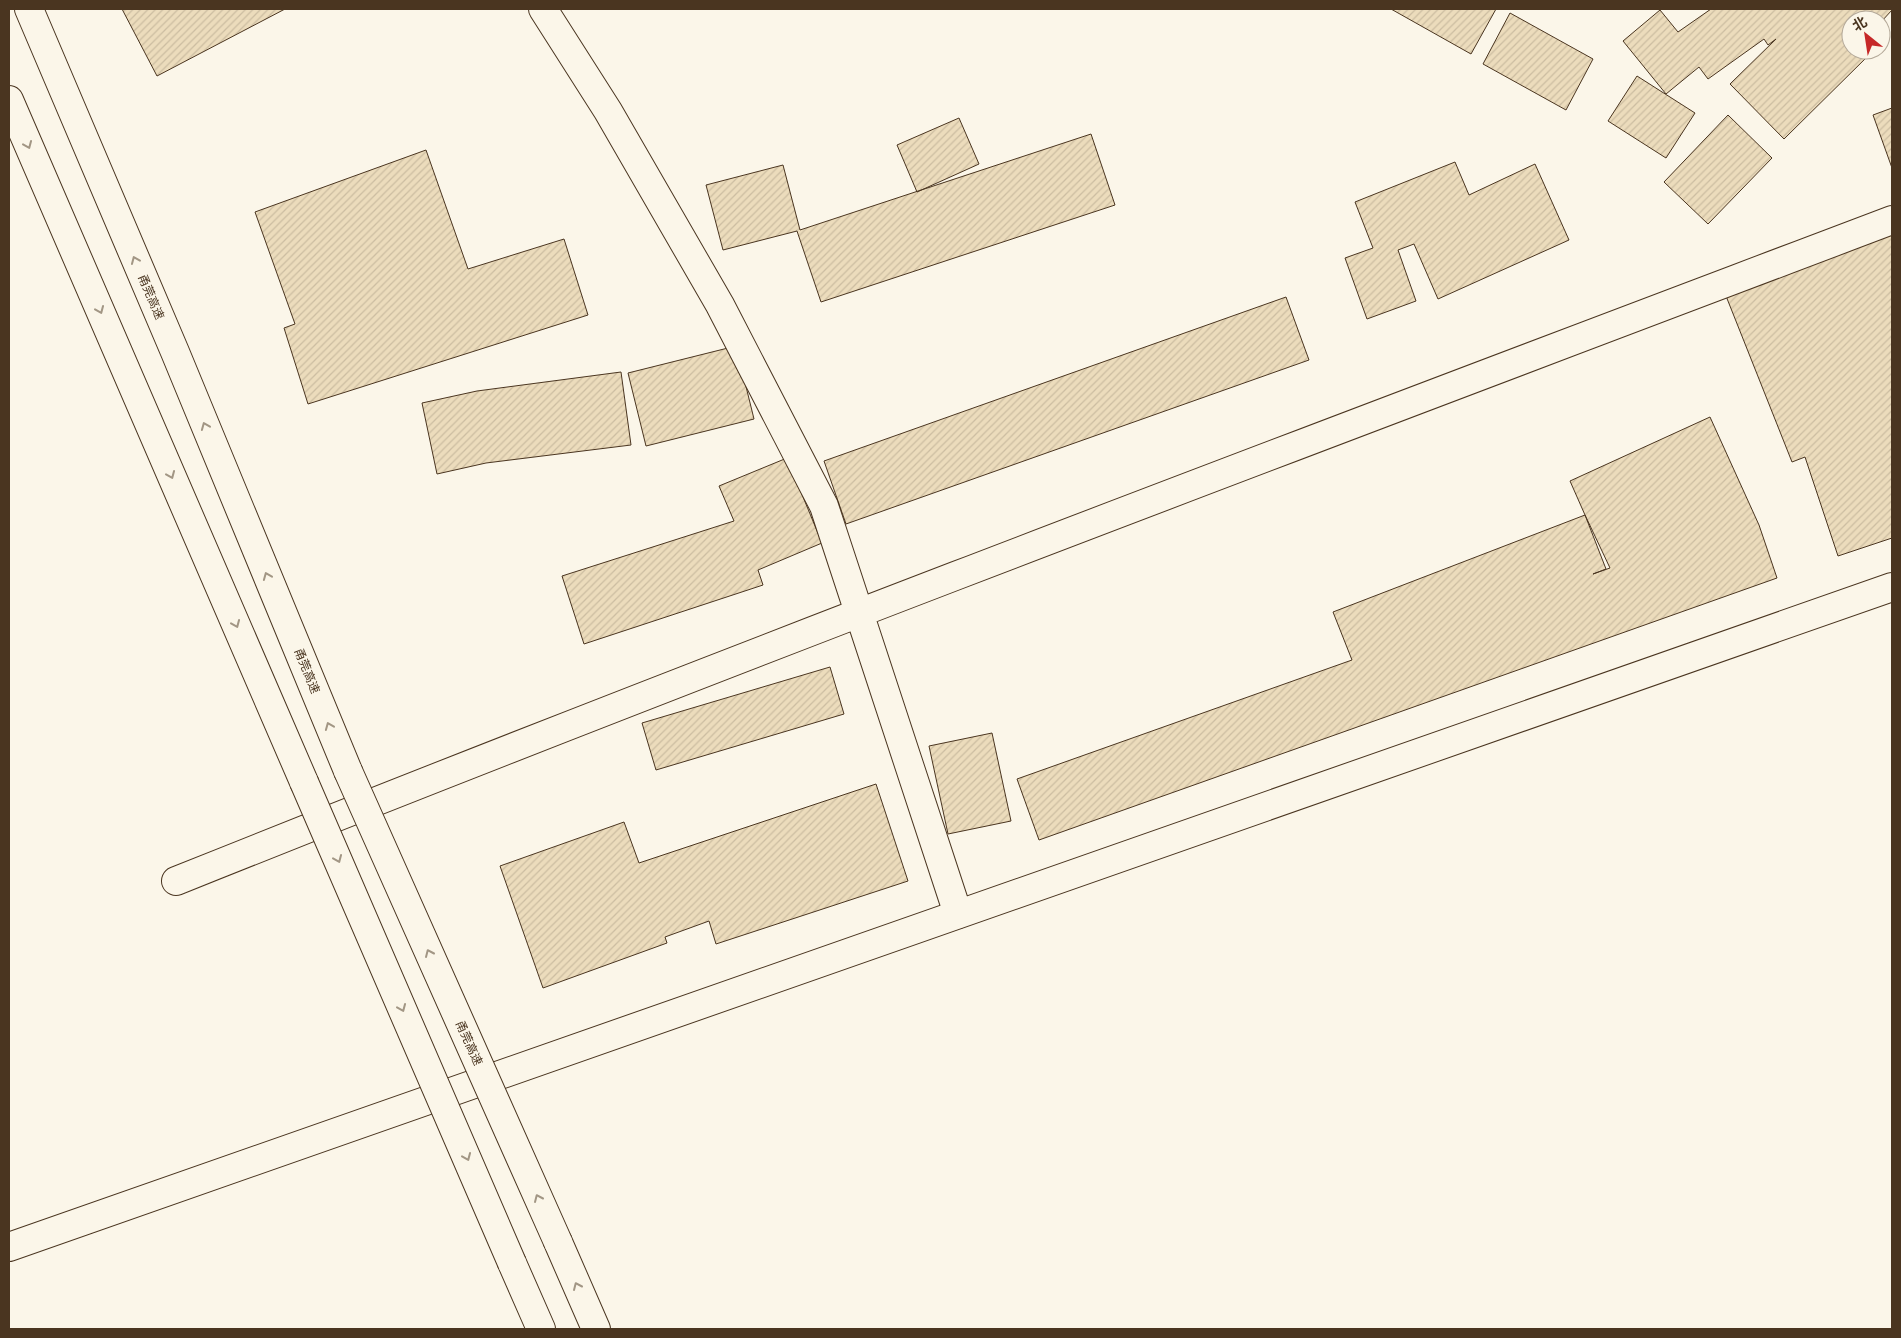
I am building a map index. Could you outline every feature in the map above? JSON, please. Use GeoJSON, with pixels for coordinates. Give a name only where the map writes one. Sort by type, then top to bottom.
{"type":"FeatureCollection","features":[{"type":"Feature","properties":{"kind":"main road","name":"甬莞高速"},"geometry":{"type":"LineString","coordinates":[[29,9],[348,771],[596,1329]]}},
{"type":"Feature","properties":{"kind":"main road"},"geometry":{"type":"LineString","coordinates":[[543,9],[608,111],[720,305],[824,506],[958,914]]}},
{"type":"Feature","properties":{"kind":"main road"},"geometry":{"type":"LineString","coordinates":[[9,100],[541,1329]]}},
{"type":"Feature","properties":{"kind":"main road"},"geometry":{"type":"LineString","coordinates":[[176,881],[428,780],[859,612],[1892,220]]}},
{"type":"Feature","properties":{"kind":"main road"},"geometry":{"type":"LineString","coordinates":[[9,1247],[1892,587]]}},
{"type":"Feature","properties":{"kind":"building"},"geometry":{"type":"Polygon","coordinates":[[[122,9],[285,9],[157,76],[122,9]]]}},
{"type":"Feature","properties":{"kind":"building"},"geometry":{"type":"Polygon","coordinates":[[[1391,9],[1496,9],[1471,54],[1391,9]]]}},
{"type":"Feature","properties":{"kind":"building"},"geometry":{"type":"Polygon","coordinates":[[[1711,9],[1892,9],[1891,11],[1841,10],[1841,60],[1864,60],[1784,139],[1730,84],[1776,39],[1768,45],[1764,39],[1708,79],[1699,67],[1666,94],[1623,41],[1660,10],[1678,32],[1711,9]]]}},
{"type":"Feature","properties":{"kind":"building"},"geometry":{"type":"Polygon","coordinates":[[[1510,13],[1593,59],[1566,110],[1483,64],[1510,13]]]}},
{"type":"Feature","properties":{"kind":"building"},"geometry":{"type":"Polygon","coordinates":[[[1637,76],[1695,113],[1666,158],[1608,121],[1637,76]]]}},
{"type":"Feature","properties":{"kind":"building"},"geometry":{"type":"Polygon","coordinates":[[[1892,108],[1892,168],[1873,115],[1892,108]]]}},
{"type":"Feature","properties":{"kind":"building"},"geometry":{"type":"Polygon","coordinates":[[[1728,115],[1772,158],[1708,224],[1664,182],[1728,115]]]}},
{"type":"Feature","properties":{"kind":"building"},"geometry":{"type":"Polygon","coordinates":[[[959,118],[979,164],[917,192],[897,145],[959,118]]]}},
{"type":"Feature","properties":{"kind":"building"},"geometry":{"type":"Polygon","coordinates":[[[1091,134],[1115,205],[821,302],[797,231],[723,250],[706,185],[783,165],[800,230],[1091,134]]]}},
{"type":"Feature","properties":{"kind":"building"},"geometry":{"type":"Polygon","coordinates":[[[426,150],[468,269],[564,239],[588,315],[308,404],[284,328],[295,324],[255,212],[426,150]]]}},
{"type":"Feature","properties":{"kind":"building"},"geometry":{"type":"Polygon","coordinates":[[[1455,162],[1469,195],[1535,164],[1569,240],[1438,299],[1414,244],[1398,250],[1416,301],[1367,319],[1345,258],[1373,248],[1355,202],[1455,162]]]}},
{"type":"Feature","properties":{"kind":"building"},"geometry":{"type":"Polygon","coordinates":[[[1892,232],[1892,538],[1838,556],[1805,457],[1792,462],[1726,296],[1892,232]]]}},
{"type":"Feature","properties":{"kind":"building"},"geometry":{"type":"Polygon","coordinates":[[[1286,297],[1309,360],[846,524],[824,461],[1286,297]]]}},
{"type":"Feature","properties":{"kind":"building"},"geometry":{"type":"Polygon","coordinates":[[[736,346],[754,419],[646,446],[628,373],[736,346]]]}},
{"type":"Feature","properties":{"kind":"building"},"geometry":{"type":"Polygon","coordinates":[[[621,372],[631,445],[486,463],[437,474],[422,403],[477,391],[621,372]]]}},
{"type":"Feature","properties":{"kind":"building"},"geometry":{"type":"Polygon","coordinates":[[[1710,417],[1759,525],[1777,578],[1039,840],[1017,779],[1352,660],[1333,612],[1585,515],[1570,481],[1710,417]],[[1585,515],[1606,569],[1593,574],[1610,568],[1585,515]]]}},
{"type":"Feature","properties":{"kind":"building"},"geometry":{"type":"Polygon","coordinates":[[[787,458],[822,543],[758,570],[763,585],[584,644],[562,576],[734,521],[719,486],[787,458]]]}},
{"type":"Feature","properties":{"kind":"building"},"geometry":{"type":"Polygon","coordinates":[[[830,667],[844,714],[656,770],[642,723],[830,667]]]}},
{"type":"Feature","properties":{"kind":"building"},"geometry":{"type":"Polygon","coordinates":[[[992,733],[1011,821],[948,834],[929,746],[992,733]]]}},
{"type":"Feature","properties":{"kind":"building"},"geometry":{"type":"Polygon","coordinates":[[[876,784],[908,881],[716,944],[709,921],[665,937],[667,943],[543,988],[500,866],[624,822],[639,863],[876,784]]]}}]}
